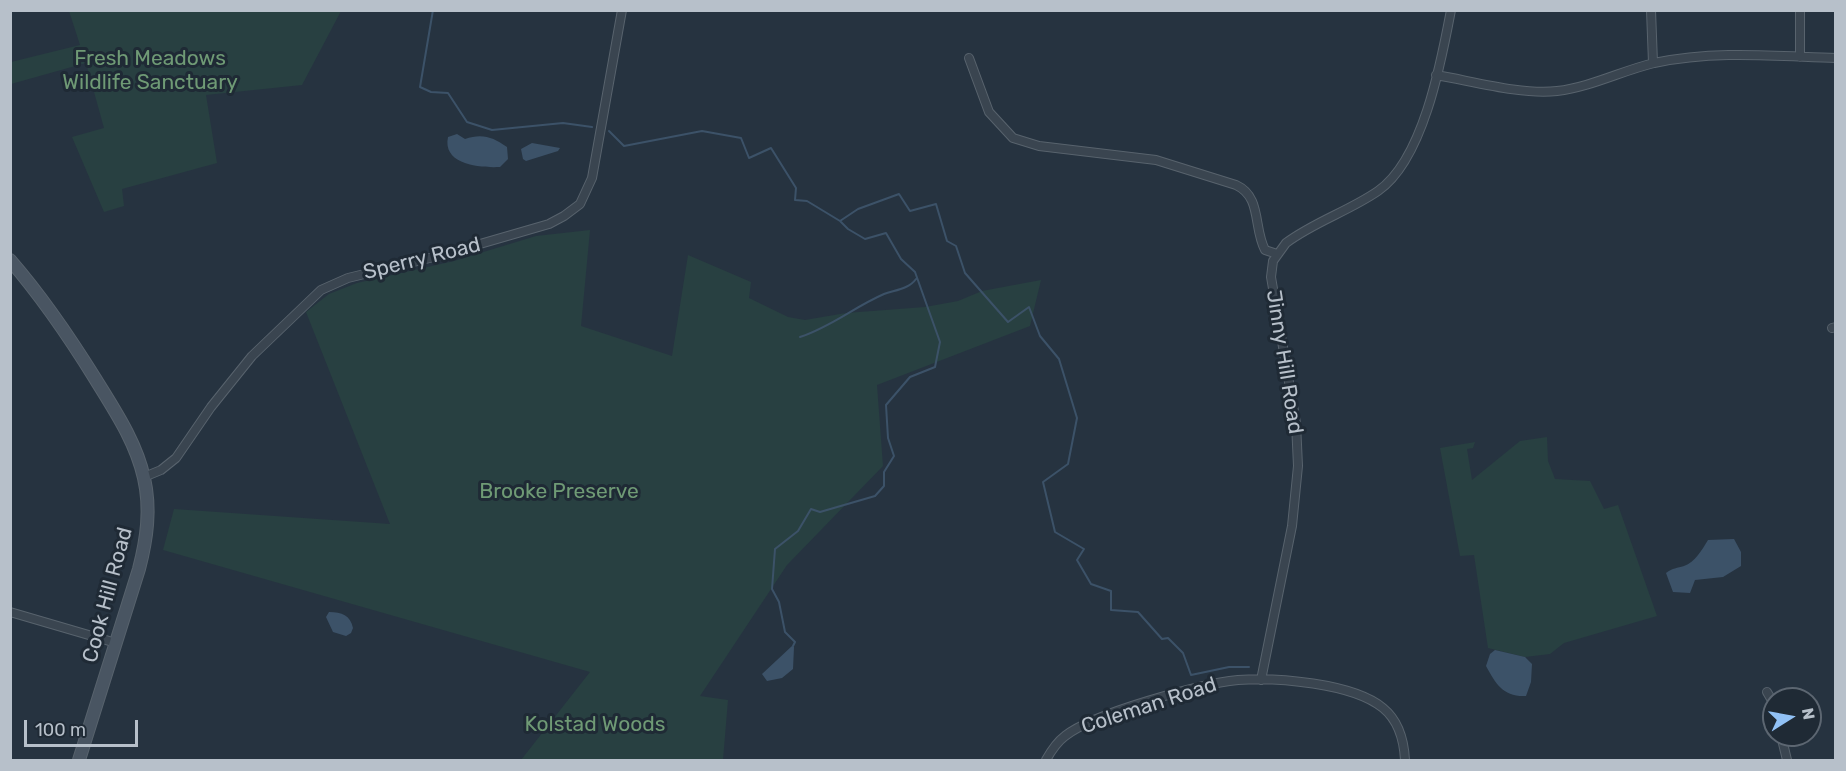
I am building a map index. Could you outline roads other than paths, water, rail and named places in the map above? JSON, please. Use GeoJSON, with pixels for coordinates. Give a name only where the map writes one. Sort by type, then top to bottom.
{"type":"FeatureCollection","features":[{"type":"Feature","properties":{"kind":"street","name":"Sperry Road"},"geometry":{"type":"LineString","coordinates":[[144,477],[161,470],[176,458],[211,407],[252,356],[321,290],[348,278],[442,255],[549,224],[574,210],[586,195],[592,178],[622,10]]}},
{"type":"Feature","properties":{"kind":"street"},"geometry":{"type":"LineString","coordinates":[[969,58],[988,112],[1013,138],[1039,146],[1156,160],[1236,185],[1246,190],[1254,202],[1265,250],[1277,254],[1297,236],[1376,192],[1396,175],[1414,147],[1436,75],[1451,10]]}},
{"type":"Feature","properties":{"kind":"street"},"geometry":{"type":"LineString","coordinates":[[1651,10],[1653,63]]}},
{"type":"Feature","properties":{"kind":"street"},"geometry":{"type":"LineString","coordinates":[[1800,10],[1800,57]]}},
{"type":"Feature","properties":{"kind":"street"},"geometry":{"type":"LineString","coordinates":[[1436,75],[1528,90],[1556,91],[1592,83],[1653,63],[1731,53],[1836,58]]}},
{"type":"Feature","properties":{"kind":"street","name":"Jinny Hill Road"},"geometry":{"type":"LineString","coordinates":[[1261,680],[1292,526],[1298,466],[1296,423],[1271,283],[1271,269],[1277,254]]}},
{"type":"Feature","properties":{"kind":"street","name":"Cook Hill Road"},"geometry":{"type":"LineString","coordinates":[[10,260],[50,308],[108,399],[132,441],[144,477],[148,509],[146,539],[79,760]]}},
{"type":"Feature","properties":{"kind":"street"},"geometry":{"type":"LineString","coordinates":[[10,612],[116,643]]}},
{"type":"Feature","properties":{"kind":"street","name":"Coleman Road"},"geometry":{"type":"LineString","coordinates":[[1046,760],[1064,736],[1095,720],[1208,685],[1261,680],[1347,691],[1374,701],[1384,708],[1398,726],[1406,760]]}},
{"type":"Feature","properties":{"kind":"water"},"geometry":{"type":"Polygon","coordinates":[[[457,134],[465,139],[482,136],[497,141],[507,147],[508,159],[500,167],[465,163],[451,154],[448,146],[448,137],[457,134]]]}},
{"type":"Feature","properties":{"kind":"water"},"geometry":{"type":"Polygon","coordinates":[[[532,143],[560,148],[558,151],[526,161],[523,159],[521,149],[532,143]]]}},
{"type":"Feature","properties":{"kind":"water"},"geometry":{"type":"Polygon","coordinates":[[[1734,539],[1741,552],[1741,566],[1723,577],[1695,580],[1690,593],[1673,592],[1666,573],[1692,562],[1708,540],[1734,539]]]}},
{"type":"Feature","properties":{"kind":"water"},"geometry":{"type":"Polygon","coordinates":[[[329,612],[348,617],[353,628],[351,633],[346,636],[333,632],[326,617],[329,612]]]}},
{"type":"Feature","properties":{"kind":"water"},"geometry":{"type":"Polygon","coordinates":[[[792,646],[794,647],[793,669],[782,678],[767,681],[762,674],[792,646]]]}},
{"type":"Feature","properties":{"kind":"water"},"geometry":{"type":"Polygon","coordinates":[[[1495,650],[1525,657],[1532,664],[1531,682],[1526,696],[1506,692],[1493,678],[1486,666],[1490,654],[1495,650]]]}},
{"type":"Feature","properties":{"kind":"waterway"},"geometry":{"type":"LineString","coordinates":[[433,10],[420,87],[431,92],[448,93],[467,122],[492,130],[563,123],[592,127]]}},
{"type":"Feature","properties":{"kind":"waterway"},"geometry":{"type":"LineString","coordinates":[[609,131],[624,146],[702,131],[741,138],[749,158],[771,148],[796,188],[795,200],[807,201],[840,221],[858,209],[899,194],[910,211],[936,204],[947,241],[956,246],[965,273],[1008,322],[1029,307],[1040,336],[1059,359],[1077,418],[1068,464],[1043,482],[1055,532],[1084,549],[1077,560],[1091,584],[1111,591],[1111,610],[1138,612],[1162,639],[1168,638],[1183,653],[1191,675],[1229,667],[1249,667]]}},
{"type":"Feature","properties":{"kind":"waterway"},"geometry":{"type":"LineString","coordinates":[[793,646],[795,642],[785,632],[779,602],[772,589],[775,549],[798,531],[811,509],[820,512],[875,496],[884,486],[884,472],[894,456],[888,438],[886,405],[910,377],[935,367],[940,342],[915,272],[901,259],[886,233],[865,239],[848,229],[840,221]]}},
{"type":"Feature","properties":{"kind":"waterway"},"geometry":{"type":"LineString","coordinates":[[800,337],[822,328],[873,299],[906,287],[916,279]]}},
{"type":"Feature","properties":{"kind":"park label","name":"Fresh Meadows Wildlife Sanctuary"},"geometry":{"type":"Point","coordinates":[150,71]}},
{"type":"Feature","properties":{"kind":"park label","name":"Brooke Preserve"},"geometry":{"type":"Point","coordinates":[559,492]}},
{"type":"Feature","properties":{"kind":"park label","name":"Kolstad Woods"},"geometry":{"type":"Point","coordinates":[595,725]}}]}
